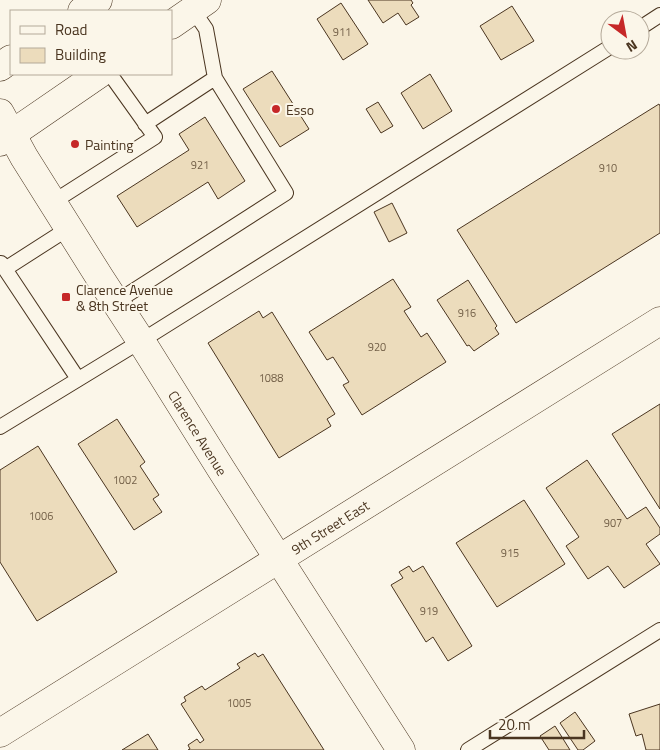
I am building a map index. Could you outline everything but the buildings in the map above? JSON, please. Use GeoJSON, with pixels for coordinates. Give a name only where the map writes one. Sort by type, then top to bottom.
{"type":"FeatureCollection","features":[{"type":"Feature","properties":{"kind":"main road"},"geometry":{"type":"LineString","coordinates":[[83,10],[98,0]]}},
{"type":"Feature","properties":{"kind":"main road"},"geometry":{"type":"LineString","coordinates":[[4,130],[97,75]]}},
{"type":"Feature","properties":{"kind":"main road","name":"Clarence Avenue"},"geometry":{"type":"LineString","coordinates":[[4,130],[53,202],[401,750]]}},
{"type":"Feature","properties":{"kind":"main road","name":"9th Street East"},"geometry":{"type":"LineString","coordinates":[[0,733],[660,321]]}},
{"type":"Feature","properties":{"kind":"lane"},"geometry":{"type":"LineString","coordinates":[[116,302],[286,193],[215,78],[206,29],[190,12]]}},
{"type":"Feature","properties":{"kind":"lane"},"geometry":{"type":"LineString","coordinates":[[0,427],[600,53]]}},
{"type":"Feature","properties":{"kind":"lane"},"geometry":{"type":"LineString","coordinates":[[53,202],[155,137],[111,75]]}},
{"type":"Feature","properties":{"kind":"lane"},"geometry":{"type":"LineString","coordinates":[[145,124],[215,78]]}},
{"type":"Feature","properties":{"kind":"lane"},"geometry":{"type":"LineString","coordinates":[[69,228],[2,266],[78,379]]}},
{"type":"Feature","properties":{"kind":"lane"},"geometry":{"type":"LineString","coordinates":[[468,750],[660,630]]}},
{"type":"Feature","properties":{"kind":"place","name":"Esso"},"geometry":{"type":"Point","coordinates":[276,109]}},
{"type":"Feature","properties":{"kind":"place","name":"Painting"},"geometry":{"type":"Point","coordinates":[75,144]}},
{"type":"Feature","properties":{"kind":"place","name":"Clarence Avenue & 8th Street"},"geometry":{"type":"Point","coordinates":[66,297]}}]}
